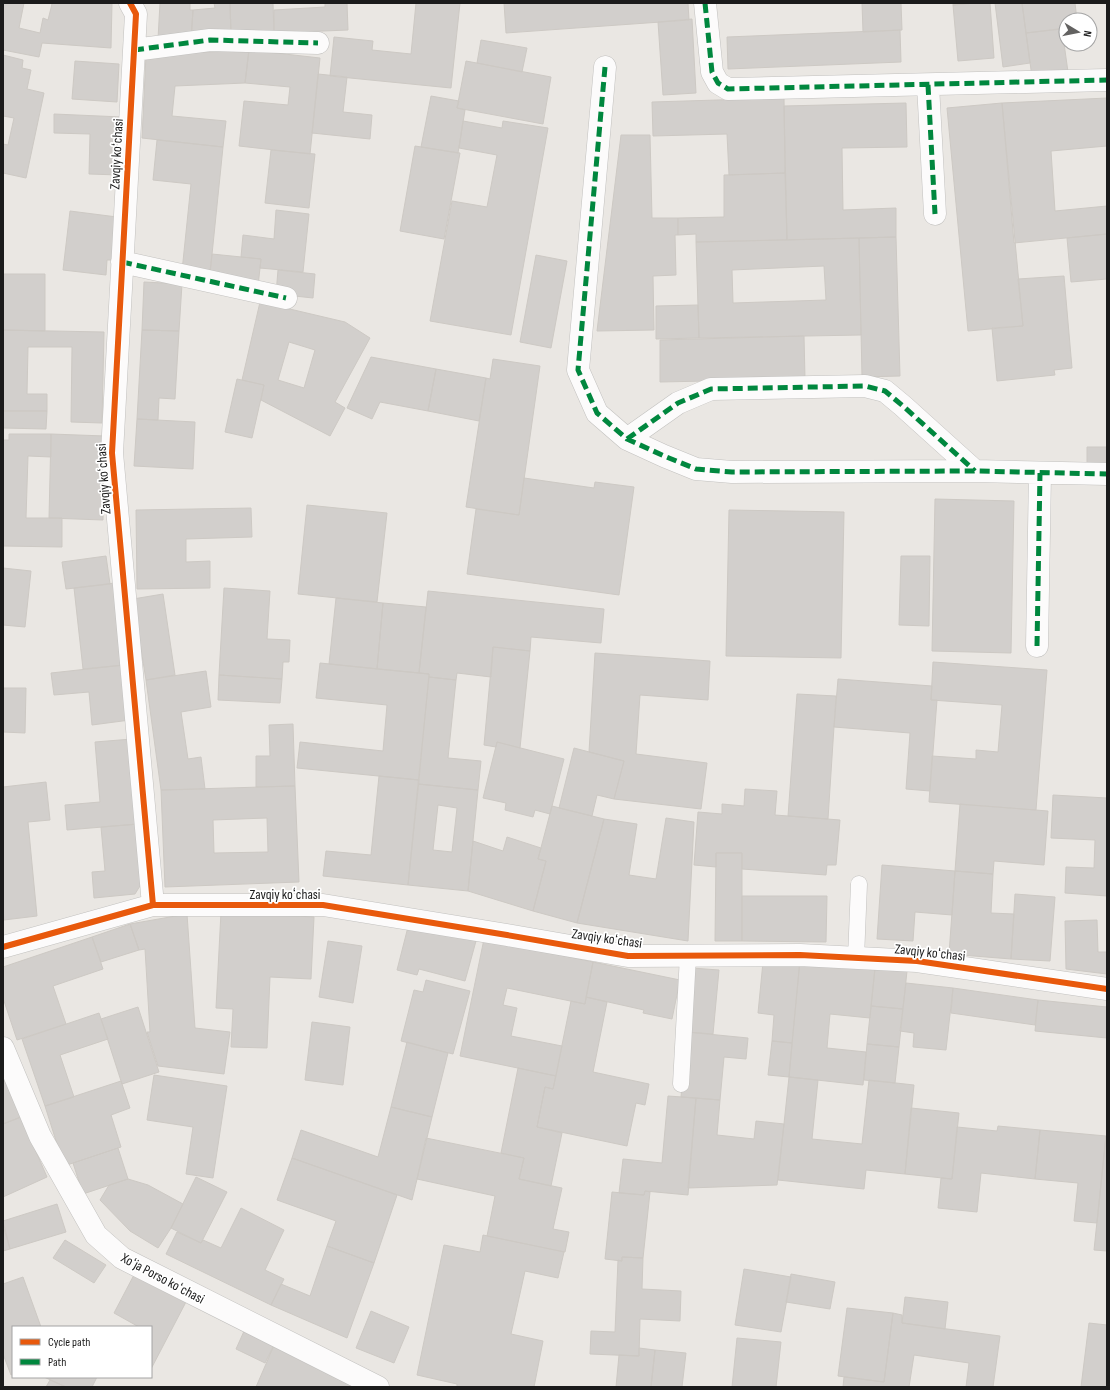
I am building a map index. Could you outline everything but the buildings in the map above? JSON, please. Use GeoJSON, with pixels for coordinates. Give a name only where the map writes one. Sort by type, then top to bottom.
{"type":"FeatureCollection","features":[{"type":"Feature","properties":{"kind":"street","name":"Zavqiy koʻchasi"},"geometry":{"type":"LineString","coordinates":[[130,3],[136,14],[112,453],[153,905]]}},
{"type":"Feature","properties":{"kind":"street"},"geometry":{"type":"LineString","coordinates":[[705,3],[712,72],[718,83],[728,89],[1107,80]]}},
{"type":"Feature","properties":{"kind":"street"},"geometry":{"type":"LineString","coordinates":[[134,50],[210,40],[318,42]]}},
{"type":"Feature","properties":{"kind":"street"},"geometry":{"type":"LineString","coordinates":[[605,67],[578,370],[597,413],[627,439],[696,469],[732,472],[975,471],[1107,474]]}},
{"type":"Feature","properties":{"kind":"street"},"geometry":{"type":"LineString","coordinates":[[928,85],[935,214]]}},
{"type":"Feature","properties":{"kind":"street"},"geometry":{"type":"LineString","coordinates":[[122,262],[286,298]]}},
{"type":"Feature","properties":{"kind":"street"},"geometry":{"type":"LineString","coordinates":[[627,439],[678,402],[711,389],[865,386],[885,391],[975,471]]}},
{"type":"Feature","properties":{"kind":"street"},"geometry":{"type":"LineString","coordinates":[[1037,646],[1040,473]]}},
{"type":"Feature","properties":{"kind":"street","name":"Zavqiy koʻchasi"},"geometry":{"type":"LineString","coordinates":[[3,947],[153,905],[323,905],[628,956],[800,955],[917,961],[1107,989]]}},
{"type":"Feature","properties":{"kind":"street","name":"Xoʻja Porso koʻchasi"},"geometry":{"type":"LineString","coordinates":[[3,1048],[40,1136],[96,1236],[122,1258],[378,1387]]}},
{"type":"Feature","properties":{"kind":"lane"},"geometry":{"type":"LineString","coordinates":[[856,958],[859,884]]}},
{"type":"Feature","properties":{"kind":"lane"},"geometry":{"type":"LineString","coordinates":[[681,1084],[688,956]]}},
{"type":"Feature","properties":{"kind":"marked path"},"geometry":{"type":"LineString","coordinates":[[705,3],[712,72],[718,83],[728,89],[1107,80]]}},
{"type":"Feature","properties":{"kind":"marked path"},"geometry":{"type":"LineString","coordinates":[[134,50],[210,40],[318,43]]}},
{"type":"Feature","properties":{"kind":"marked path"},"geometry":{"type":"LineString","coordinates":[[605,67],[578,370],[597,413],[627,439],[696,469],[732,472],[975,471],[1107,474]]}},
{"type":"Feature","properties":{"kind":"marked path"},"geometry":{"type":"LineString","coordinates":[[928,85],[935,214]]}},
{"type":"Feature","properties":{"kind":"marked path"},"geometry":{"type":"LineString","coordinates":[[122,262],[286,298]]}},
{"type":"Feature","properties":{"kind":"marked path"},"geometry":{"type":"LineString","coordinates":[[627,439],[678,403],[711,389],[865,386],[885,391],[975,471]]}},
{"type":"Feature","properties":{"kind":"marked path"},"geometry":{"type":"LineString","coordinates":[[1037,646],[1040,473]]}},
{"type":"Feature","properties":{"kind":"cycle path"},"geometry":{"type":"LineString","coordinates":[[130,3],[136,14],[112,453],[153,905]]}},
{"type":"Feature","properties":{"kind":"cycle path"},"geometry":{"type":"LineString","coordinates":[[3,947],[153,905],[323,905],[628,956],[800,955],[917,961],[1107,989]]}}]}
